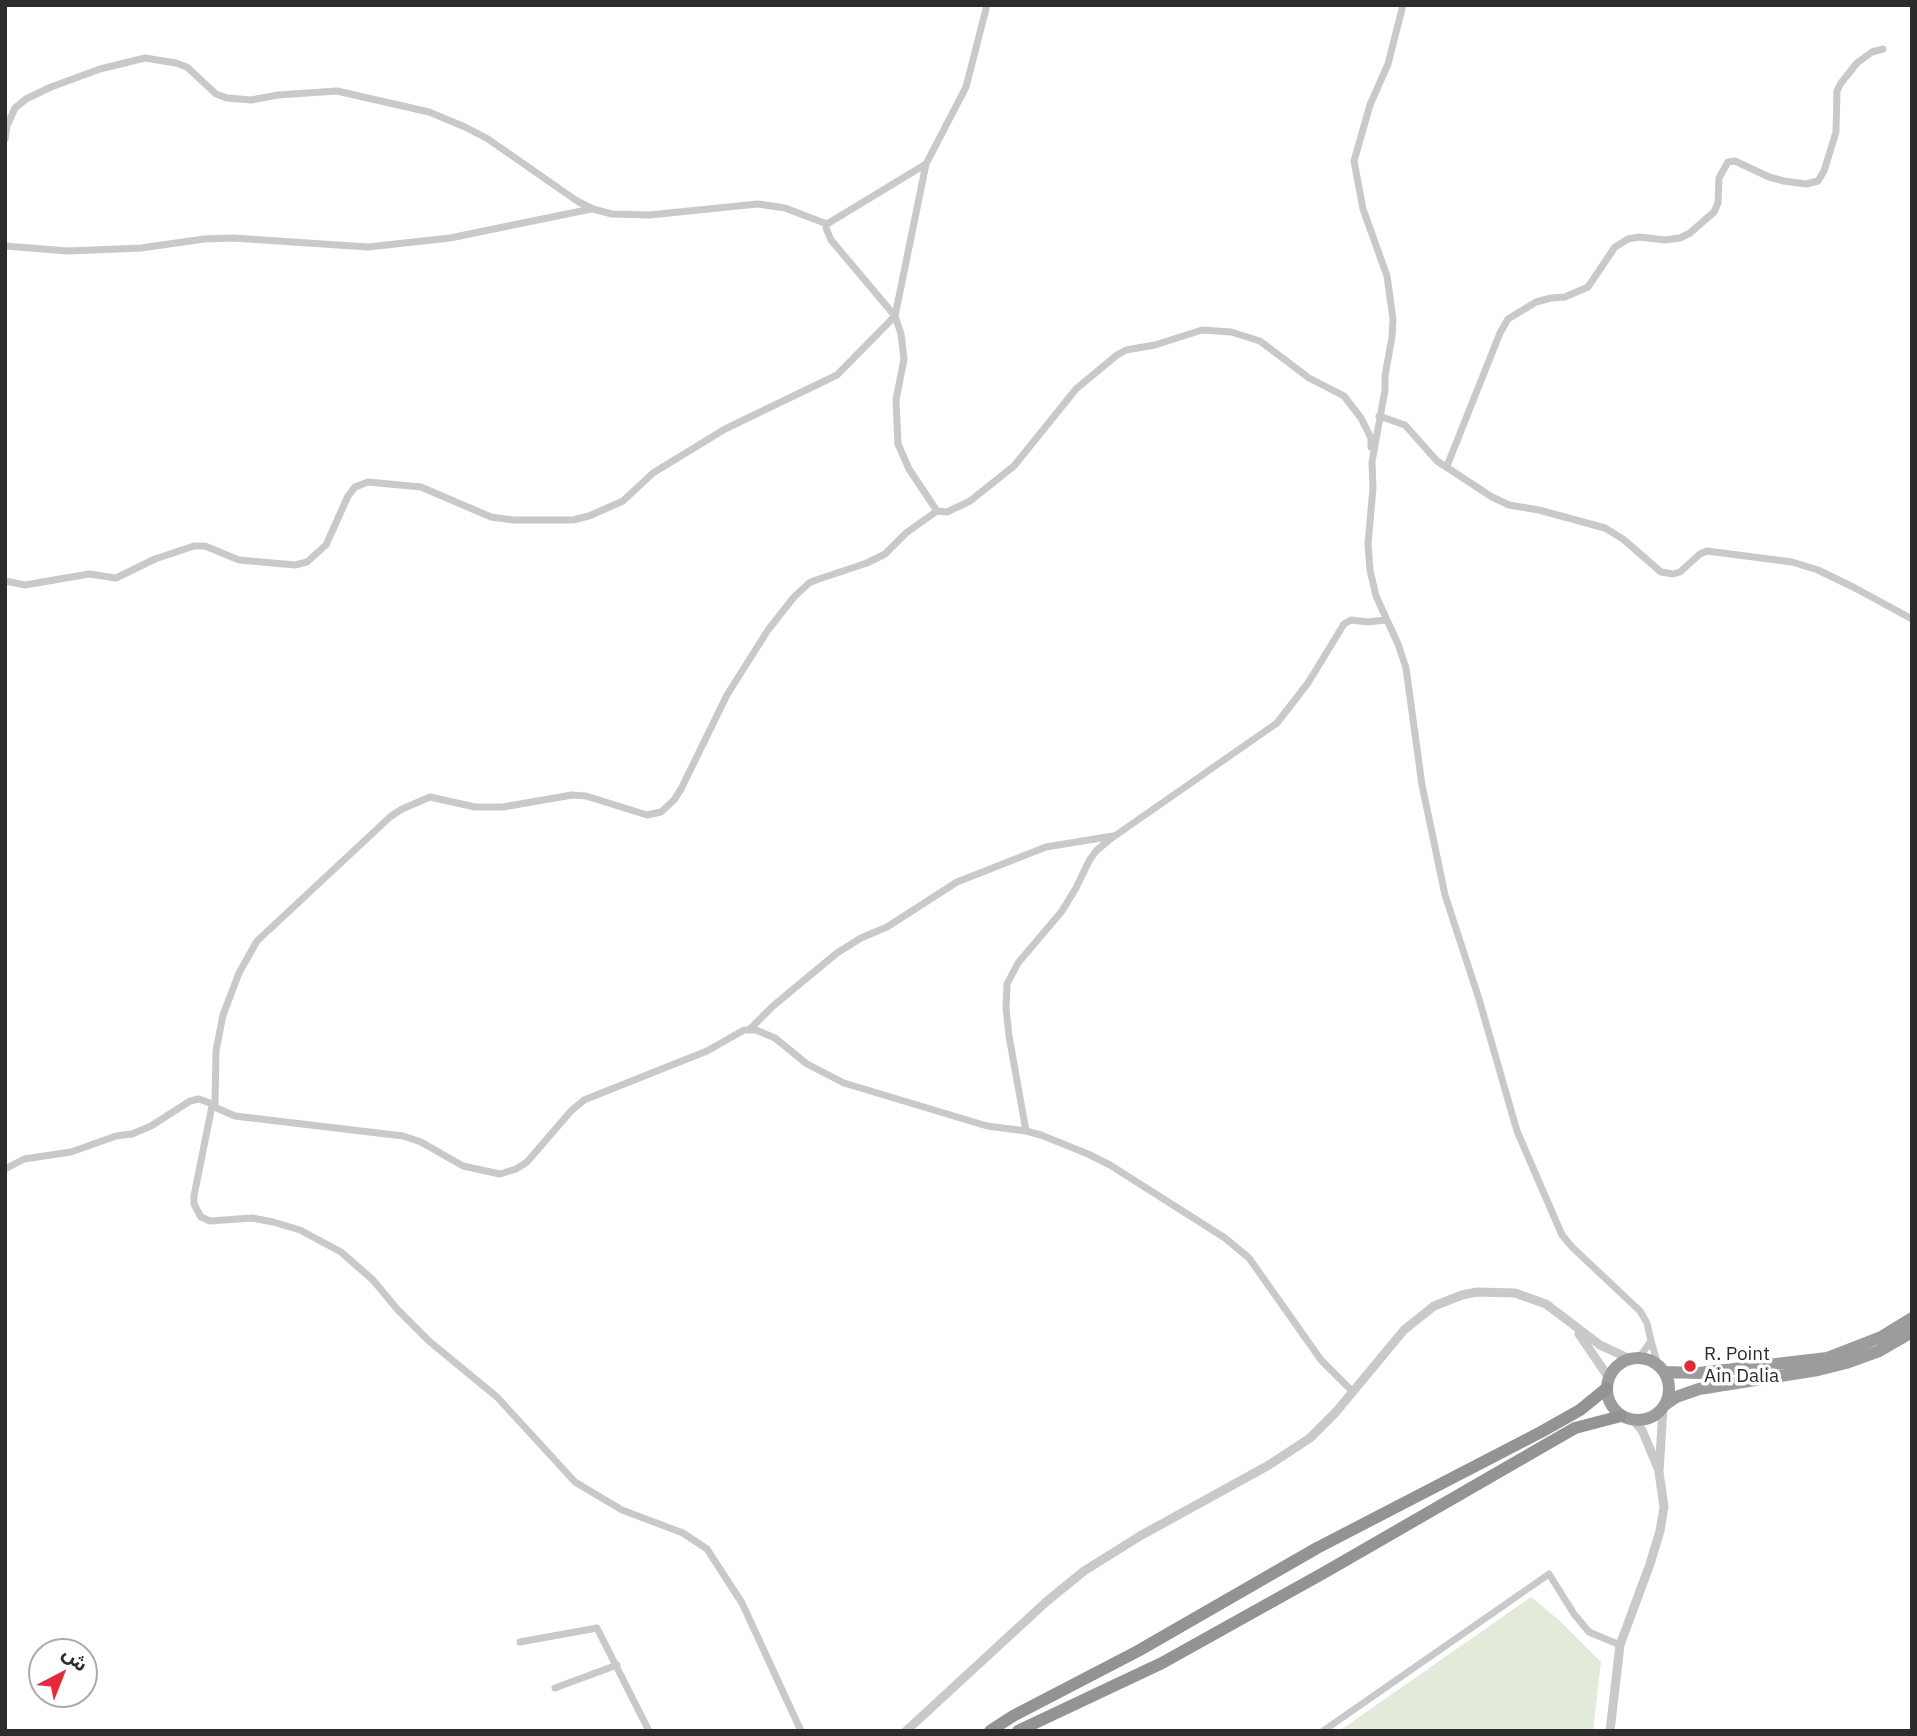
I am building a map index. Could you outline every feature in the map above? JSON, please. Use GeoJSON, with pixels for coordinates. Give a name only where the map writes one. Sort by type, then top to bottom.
{"type":"FeatureCollection","features":[{"type":"Feature","properties":{"kind":"highway"},"geometry":{"type":"LineString","coordinates":[[990,1731],[1013,1716],[1138,1651],[1317,1548],[1580,1410],[1608,1383],[1614,1369],[1635,1359],[1661,1368],[1699,1373],[1827,1357],[1881,1337],[1912,1318]]}},
{"type":"Feature","properties":{"kind":"highway"},"geometry":{"type":"LineString","coordinates":[[1018,1731],[1162,1663],[1328,1571],[1575,1428],[1627,1418],[1648,1419],[1676,1397],[1699,1389],[1846,1363],[1879,1351],[1912,1332]]}},
{"type":"Feature","properties":{"kind":"highway"},"geometry":{"type":"LineString","coordinates":[[1661,1368],[1669,1382],[1669,1394],[1664,1406]]}},
{"type":"Feature","properties":{"kind":"highway"},"geometry":{"type":"LineString","coordinates":[[1608,1383],[1608,1398],[1613,1408],[1627,1418]]}},
{"type":"Feature","properties":{"kind":"street"},"geometry":{"type":"LineString","coordinates":[[5,581],[31,585],[89,574],[116,578],[155,559],[194,546],[205,546],[239,560],[295,565],[307,562],[326,545],[348,496],[355,487],[368,482],[421,487],[492,517],[513,520],[559,520],[589,516],[623,501],[653,473],[725,429],[837,375],[895,316],[926,164],[966,87],[987,5]]}},
{"type":"Feature","properties":{"kind":"street"},"geometry":{"type":"LineString","coordinates":[[1372,461],[1392,337],[1391,295],[1383,259],[1363,209],[1354,161],[1370,104],[1388,64],[1403,5]]}},
{"type":"Feature","properties":{"kind":"street"},"geometry":{"type":"LineString","coordinates":[[1447,466],[1472,400],[1508,319],[1536,302],[1565,297],[1588,287],[1615,247],[1628,239],[1680,238],[1690,233],[1714,212],[1718,203],[1719,178],[1728,162],[1743,164],[1784,181],[1807,184],[1818,181],[1824,171],[1836,132],[1837,91],[1857,63],[1882,49]]}},
{"type":"Feature","properties":{"kind":"street"},"geometry":{"type":"LineString","coordinates":[[5,139],[15,108],[26,99],[100,69],[145,58],[187,67],[216,94],[227,98],[251,100],[278,95],[337,91],[429,113],[488,139],[577,201],[612,214],[649,215],[758,204],[785,208],[827,224]]}},
{"type":"Feature","properties":{"kind":"street"},"geometry":{"type":"LineString","coordinates":[[827,224],[926,164]]}},
{"type":"Feature","properties":{"kind":"street"},"geometry":{"type":"LineString","coordinates":[[5,246],[68,250],[141,248],[204,239],[233,238],[368,247],[460,236],[593,209]]}},
{"type":"Feature","properties":{"kind":"street"},"geometry":{"type":"LineString","coordinates":[[827,224],[826,233],[831,240],[895,316],[901,334],[904,359],[896,400],[898,444],[909,469],[937,511]]}},
{"type":"Feature","properties":{"kind":"street"},"geometry":{"type":"LineString","coordinates":[[800,1731],[742,1603],[707,1549],[683,1533],[622,1510],[575,1482],[497,1398],[429,1341],[397,1309],[373,1279],[341,1252],[300,1230],[274,1222],[252,1218],[210,1221],[201,1217],[194,1204],[194,1196],[212,1106],[216,1100],[216,1051],[223,1015],[239,973],[257,941],[390,817],[416,802],[430,797],[475,807],[503,807],[561,796],[586,796],[647,815],[660,812],[681,789],[727,695],[768,630],[794,597],[816,580],[885,554],[906,533],[937,511],[947,512],[970,501],[1014,466],[1076,389],[1126,350],[1155,345],[1202,330],[1231,332],[1260,341],[1309,378],[1344,396],[1354,407],[1371,438],[1373,488],[1368,544],[1370,570],[1376,596],[1406,668],[1422,785],[1445,895],[1517,1131],[1562,1235],[1640,1311],[1647,1322],[1661,1368]]}},
{"type":"Feature","properties":{"kind":"street"},"geometry":{"type":"LineString","coordinates":[[1379,416],[1405,425],[1430,455],[1478,488],[1509,505],[1581,520],[1613,532],[1661,572],[1680,572],[1707,551],[1793,562],[1818,570],[1860,590],[1912,619]]}},
{"type":"Feature","properties":{"kind":"street"},"geometry":{"type":"LineString","coordinates":[[1026,1131],[1009,1036],[1005,996],[1007,985],[1018,963],[1062,911],[1096,851],[1278,723],[1308,683],[1344,624],[1351,620],[1385,620]]}},
{"type":"Feature","properties":{"kind":"street"},"geometry":{"type":"LineString","coordinates":[[5,1168],[24,1159],[71,1152],[117,1136],[132,1134],[151,1126],[190,1101],[199,1099],[235,1116],[403,1136],[421,1142],[463,1166],[500,1174],[527,1162],[571,1111],[584,1100],[697,1056],[737,1033],[750,1029],[773,1006],[837,953],[861,938],[887,927],[957,882],[1046,847],[1116,835]]}},
{"type":"Feature","properties":{"kind":"street"},"geometry":{"type":"LineString","coordinates":[[750,1029],[775,1038],[807,1064],[844,1083],[987,1126],[1026,1131],[1088,1153],[1110,1165],[1236,1246],[1258,1268],[1321,1360],[1353,1392]]}},
{"type":"Feature","properties":{"kind":"street"},"geometry":{"type":"LineString","coordinates":[[906,1731],[1046,1602],[1084,1571],[1124,1545],[1294,1450],[1323,1427],[1394,1341],[1414,1320],[1434,1306],[1462,1295],[1488,1291],[1516,1293],[1546,1304],[1609,1351],[1635,1359],[1651,1341]]}},
{"type":"Feature","properties":{"kind":"street"},"geometry":{"type":"LineString","coordinates":[[1574,1327],[1596,1356],[1608,1383]]}},
{"type":"Feature","properties":{"kind":"street"},"geometry":{"type":"LineString","coordinates":[[1609,1731],[1620,1645],[1660,1531],[1664,1507],[1659,1472],[1664,1406]]}},
{"type":"Feature","properties":{"kind":"street"},"geometry":{"type":"LineString","coordinates":[[1627,1418],[1642,1430],[1659,1472]]}},
{"type":"Feature","properties":{"kind":"street"},"geometry":{"type":"LineString","coordinates":[[1323,1731],[1549,1574],[1574,1614],[1589,1632],[1620,1645]]}},
{"type":"Feature","properties":{"kind":"street"},"geometry":{"type":"LineString","coordinates":[[520,1642],[597,1628],[649,1731]]}},
{"type":"Feature","properties":{"kind":"street"},"geometry":{"type":"LineString","coordinates":[[555,1688],[617,1665]]}},
{"type":"Feature","properties":{"kind":"green space"},"geometry":{"type":"Polygon","coordinates":[[[1531,1597],[1560,1621],[1601,1662],[1593,1731],[1339,1731],[1531,1597]]]}},
{"type":"Feature","properties":{"kind":"place","name":"R. Point Ain Dalia"},"geometry":{"type":"Point","coordinates":[1690,1366]}}]}
